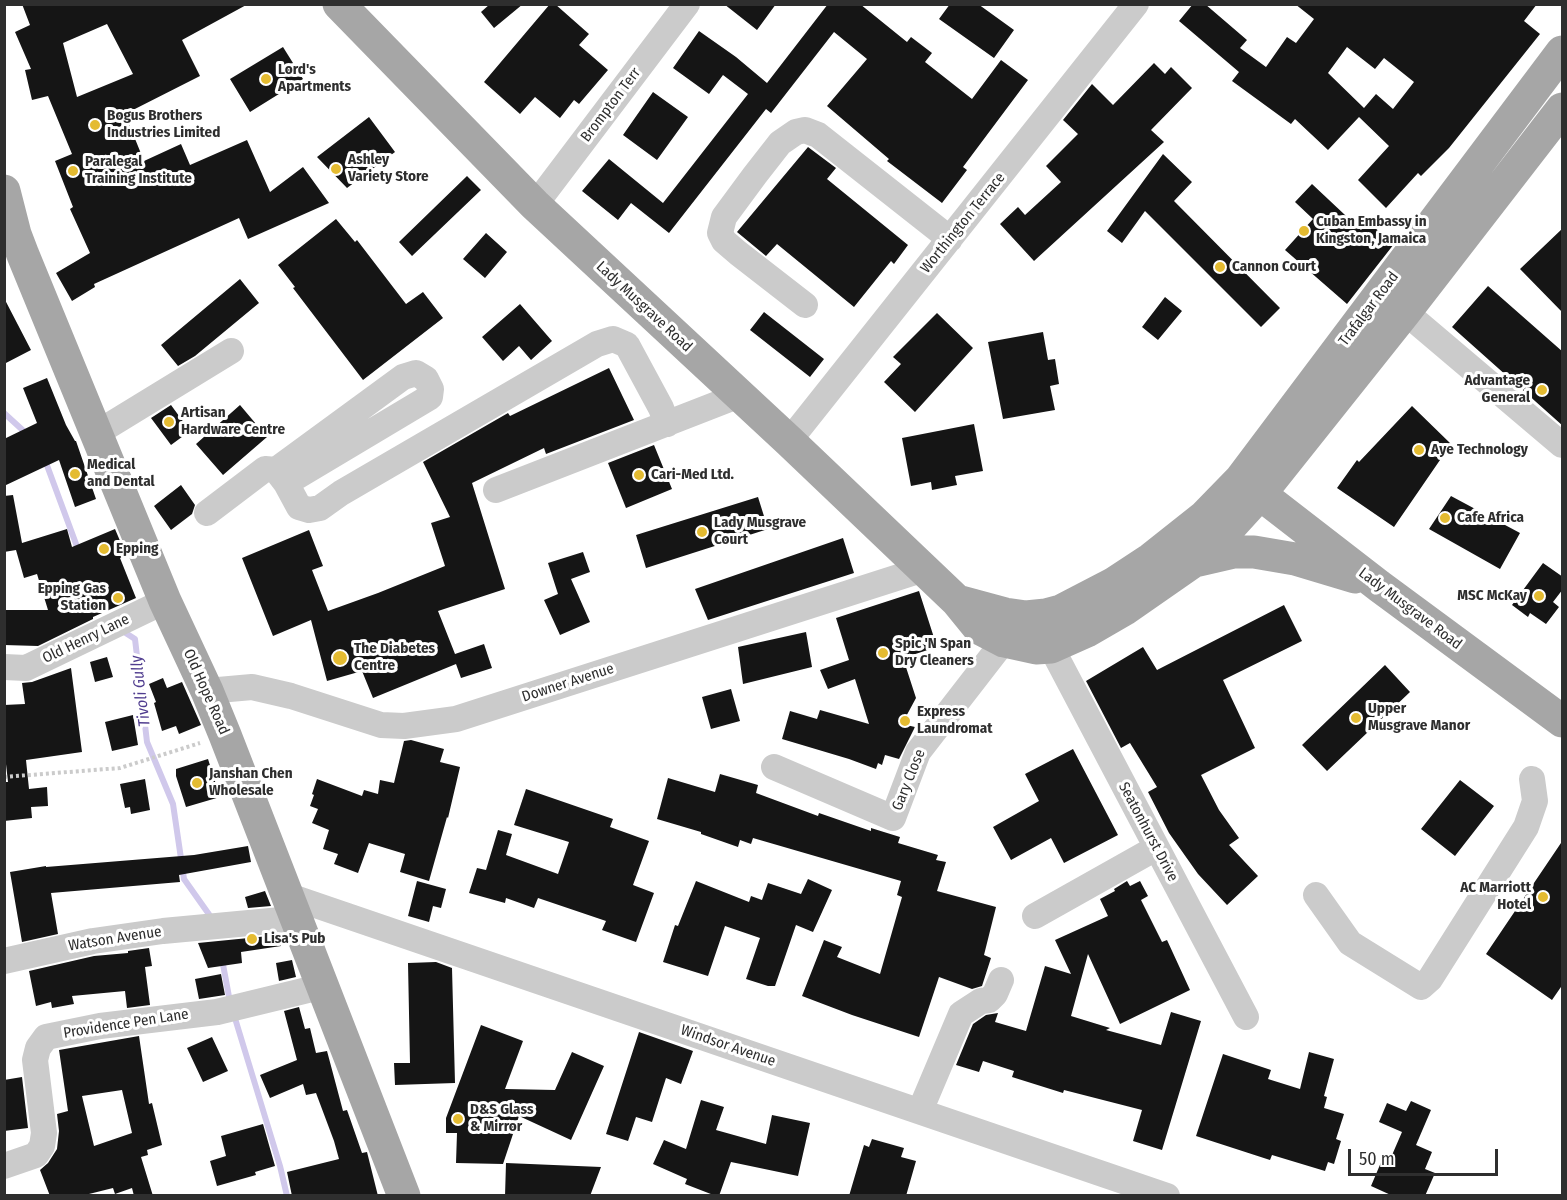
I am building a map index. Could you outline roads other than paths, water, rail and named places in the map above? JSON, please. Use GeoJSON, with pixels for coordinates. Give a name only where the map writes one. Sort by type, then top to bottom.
{"type":"FeatureCollection","features":[{"type":"Feature","properties":{"kind":"main road","name":"Lady Musgrave Road"},"geometry":{"type":"LineString","coordinates":[[339,4],[535,206],[924,569],[957,601],[979,628],[1004,641],[1036,648],[1051,647],[1087,631],[1125,609],[1194,561],[1229,528],[1250,486]]}},
{"type":"Feature","properties":{"kind":"main road","name":"Trafalgar Road"},"geometry":{"type":"LineString","coordinates":[[1250,486],[1563,51]]}},
{"type":"Feature","properties":{"kind":"main road","name":"Trafalgar Road"},"geometry":{"type":"LineString","coordinates":[[1250,486],[1329,406],[1563,110]]}},
{"type":"Feature","properties":{"kind":"main road","name":"Old Hope Road"},"geometry":{"type":"LineString","coordinates":[[4,191],[19,244],[165,601],[225,735],[404,1196]]}},
{"type":"Feature","properties":{"kind":"main road"},"geometry":{"type":"LineString","coordinates":[[1316,538],[1296,506],[1295,480],[1303,454],[1329,406]]}},
{"type":"Feature","properties":{"kind":"main road","name":"Lady Musgrave Road"},"geometry":{"type":"LineString","coordinates":[[1250,486],[1379,586],[1563,721]]}},
{"type":"Feature","properties":{"kind":"main road","name":"Lady Musgrave Road"},"geometry":{"type":"LineString","coordinates":[[957,601],[1005,614],[1026,617],[1061,611],[1113,584],[1250,486]]}},
{"type":"Feature","properties":{"kind":"main road"},"geometry":{"type":"LineString","coordinates":[[1194,561],[1234,552],[1254,552],[1295,559],[1379,586]]}},
{"type":"Feature","properties":{"kind":"street","name":"Brompton Terr"},"geometry":{"type":"LineString","coordinates":[[535,206],[687,4]]}},
{"type":"Feature","properties":{"kind":"street","name":"Worthington Terrace"},"geometry":{"type":"LineString","coordinates":[[789,441],[1136,4]]}},
{"type":"Feature","properties":{"kind":"street"},"geometry":{"type":"LineString","coordinates":[[805,304],[738,253],[724,241],[720,233],[724,217],[755,174],[780,143],[796,132],[805,130],[818,135],[950,239]]}},
{"type":"Feature","properties":{"kind":"street"},"geometry":{"type":"LineString","coordinates":[[1405,312],[1563,445]]}},
{"type":"Feature","properties":{"kind":"street"},"geometry":{"type":"LineString","coordinates":[[207,513],[265,469],[281,476],[299,507],[309,510],[320,508],[341,493],[597,344],[613,339],[627,345],[661,408],[666,424]]}},
{"type":"Feature","properties":{"kind":"street"},"geometry":{"type":"LineString","coordinates":[[97,433],[231,351]]}},
{"type":"Feature","properties":{"kind":"street"},"geometry":{"type":"LineString","coordinates":[[416,373],[426,379],[431,389],[430,397],[281,476],[403,377],[416,373]]}},
{"type":"Feature","properties":{"kind":"street"},"geometry":{"type":"LineString","coordinates":[[496,490],[740,395]]}},
{"type":"Feature","properties":{"kind":"street","name":"Downer Avenue"},"geometry":{"type":"LineString","coordinates":[[207,691],[252,687],[291,696],[381,725],[404,726],[456,719],[924,569]]}},
{"type":"Feature","properties":{"kind":"street","name":"Old Henry Lane"},"geometry":{"type":"LineString","coordinates":[[4,667],[26,668],[165,601]]}},
{"type":"Feature","properties":{"kind":"street","name":"Gary Close"},"geometry":{"type":"LineString","coordinates":[[774,767],[893,818],[918,752],[1004,641]]}},
{"type":"Feature","properties":{"kind":"street","name":"Seatonhurst Drive"},"geometry":{"type":"LineString","coordinates":[[1051,647],[1246,1017]]}},
{"type":"Feature","properties":{"kind":"street"},"geometry":{"type":"LineString","coordinates":[[1316,895],[1350,943],[1421,987],[1430,979],[1526,827],[1535,801],[1532,779]]}},
{"type":"Feature","properties":{"kind":"street"},"geometry":{"type":"LineString","coordinates":[[1035,916],[1156,848]]}},
{"type":"Feature","properties":{"kind":"street","name":"Watson Avenue"},"geometry":{"type":"LineString","coordinates":[[4,961],[93,941],[281,920],[293,906]]}},
{"type":"Feature","properties":{"kind":"street","name":"Windsor Avenue"},"geometry":{"type":"LineString","coordinates":[[293,906],[920,1111],[1167,1196]]}},
{"type":"Feature","properties":{"kind":"street"},"geometry":{"type":"LineString","coordinates":[[920,1111],[961,1014],[967,1008],[988,1000],[995,994],[1001,980]]}},
{"type":"Feature","properties":{"kind":"street","name":"Providence Pen Lane"},"geometry":{"type":"LineString","coordinates":[[4,1166],[36,1155],[42,1146],[44,1133],[35,1060],[38,1048],[46,1037],[100,1026],[217,1012],[324,986]]}},
{"type":"Feature","properties":{"kind":"waterway","name":"Tivoli Gully"},"geometry":{"type":"LineString","coordinates":[[4,413],[28,435]]}},
{"type":"Feature","properties":{"kind":"waterway","name":"Tivoli Gully"},"geometry":{"type":"LineString","coordinates":[[45,460],[79,552]]}},
{"type":"Feature","properties":{"kind":"waterway","name":"Tivoli Gully"},"geometry":{"type":"LineString","coordinates":[[121,630],[135,639],[147,742],[173,804],[184,879],[213,920]]}},
{"type":"Feature","properties":{"kind":"waterway","name":"Tivoli Gully"},"geometry":{"type":"LineString","coordinates":[[222,959],[230,1002]]}},
{"type":"Feature","properties":{"kind":"waterway","name":"Tivoli Gully"},"geometry":{"type":"LineString","coordinates":[[234,1015],[287,1196]]}},
{"type":"Feature","properties":{"kind":"place","name":"Lord's Apartments"},"geometry":{"type":"Point","coordinates":[266,79]}},
{"type":"Feature","properties":{"kind":"place","name":"Bogus Brothers Industries Limited"},"geometry":{"type":"Point","coordinates":[95,125]}},
{"type":"Feature","properties":{"kind":"place","name":"Ashley Variety Store"},"geometry":{"type":"Point","coordinates":[336,169]}},
{"type":"Feature","properties":{"kind":"place","name":"Paralegal Training Institute"},"geometry":{"type":"Point","coordinates":[73,171]}},
{"type":"Feature","properties":{"kind":"place","name":"Cuban Embassy in Kingston, Jamaica"},"geometry":{"type":"Point","coordinates":[1304,231]}},
{"type":"Feature","properties":{"kind":"place","name":"Cannon Court"},"geometry":{"type":"Point","coordinates":[1220,267]}},
{"type":"Feature","properties":{"kind":"place","name":"Advantage General"},"geometry":{"type":"Point","coordinates":[1542,390]}},
{"type":"Feature","properties":{"kind":"place","name":"Artisan Hardware Centre"},"geometry":{"type":"Point","coordinates":[169,422]}},
{"type":"Feature","properties":{"kind":"place","name":"Aye Technology"},"geometry":{"type":"Point","coordinates":[1419,450]}},
{"type":"Feature","properties":{"kind":"place","name":"Medical and Dental"},"geometry":{"type":"Point","coordinates":[75,474]}},
{"type":"Feature","properties":{"kind":"place","name":"Cari-Med Ltd."},"geometry":{"type":"Point","coordinates":[639,475]}},
{"type":"Feature","properties":{"kind":"place","name":"Cafe Africa"},"geometry":{"type":"Point","coordinates":[1445,518]}},
{"type":"Feature","properties":{"kind":"place","name":"Lady Musgrave Court"},"geometry":{"type":"Point","coordinates":[702,532]}},
{"type":"Feature","properties":{"kind":"place","name":"Epping"},"geometry":{"type":"Point","coordinates":[104,549]}},
{"type":"Feature","properties":{"kind":"place","name":"MSC McKay"},"geometry":{"type":"Point","coordinates":[1539,596]}},
{"type":"Feature","properties":{"kind":"place","name":"Epping Gas Station"},"geometry":{"type":"Point","coordinates":[118,598]}},
{"type":"Feature","properties":{"kind":"place","name":"Spic 'N Span Dry Cleaners"},"geometry":{"type":"Point","coordinates":[883,653]}},
{"type":"Feature","properties":{"kind":"place","name":"The Diabetes Centre"},"geometry":{"type":"Point","coordinates":[340,658]}},
{"type":"Feature","properties":{"kind":"place","name":"Upper Musgrave Manor"},"geometry":{"type":"Point","coordinates":[1356,718]}},
{"type":"Feature","properties":{"kind":"place","name":"Express Laundromat"},"geometry":{"type":"Point","coordinates":[905,721]}},
{"type":"Feature","properties":{"kind":"place","name":"Janshan Chen Wholesale"},"geometry":{"type":"Point","coordinates":[197,783]}},
{"type":"Feature","properties":{"kind":"place","name":"AC Marriott Hotel"},"geometry":{"type":"Point","coordinates":[1543,897]}},
{"type":"Feature","properties":{"kind":"place","name":"Lisa's Pub"},"geometry":{"type":"Point","coordinates":[252,939]}},
{"type":"Feature","properties":{"kind":"place","name":"D&S Glass & Mirror"},"geometry":{"type":"Point","coordinates":[458,1119]}}]}
